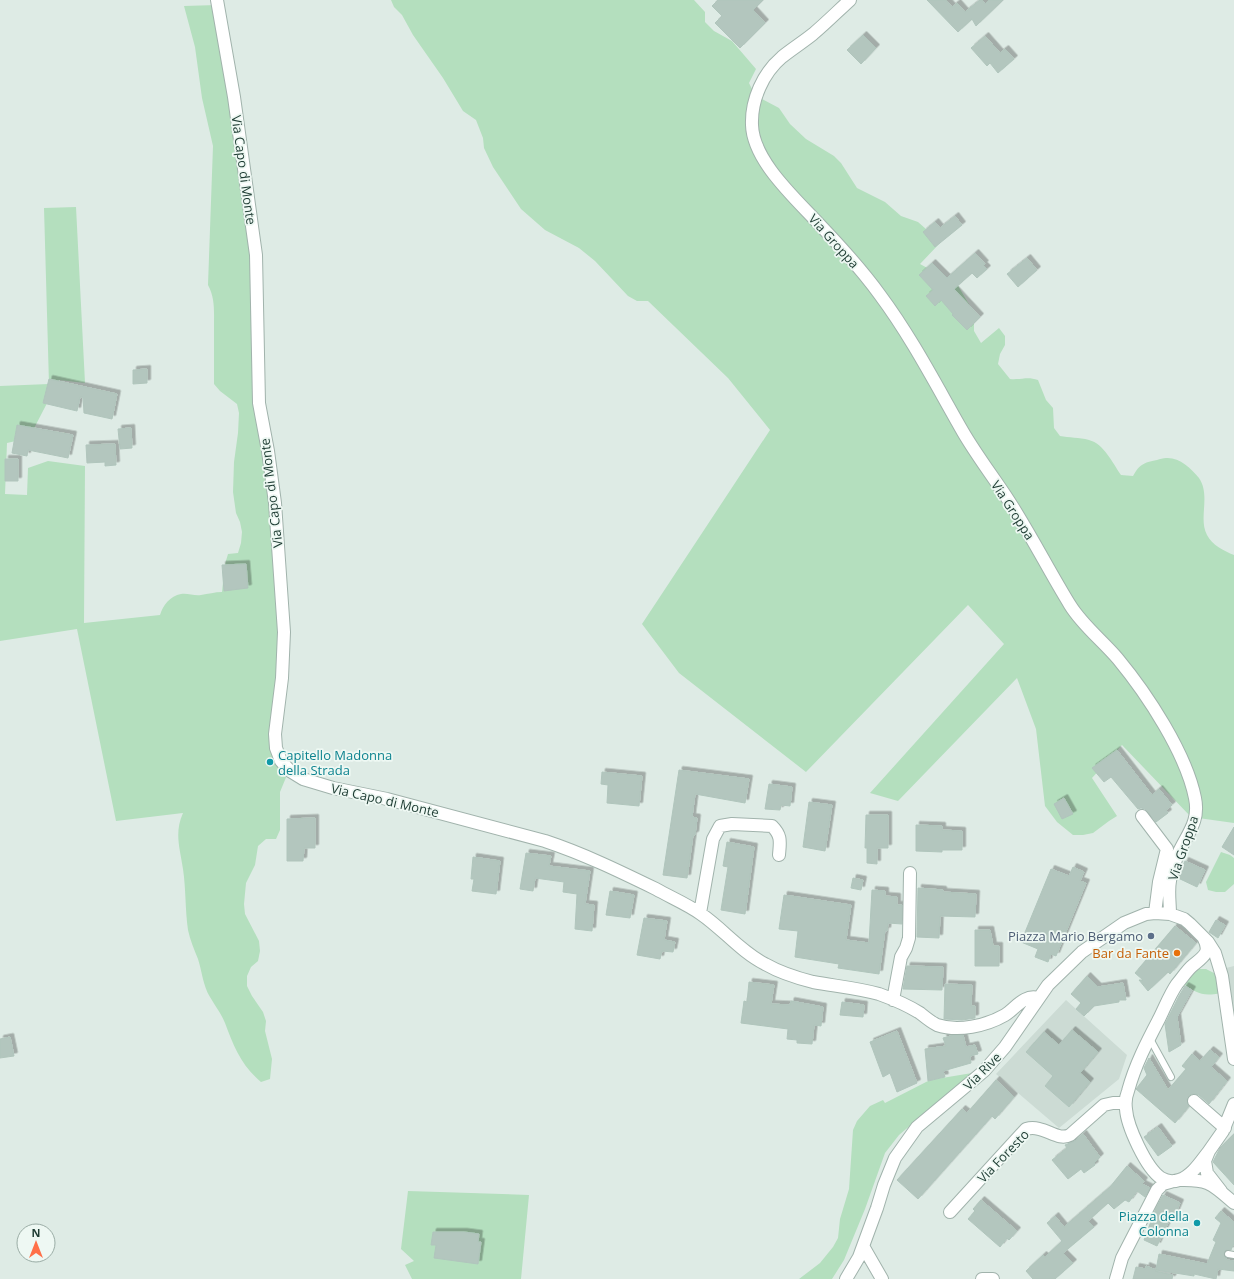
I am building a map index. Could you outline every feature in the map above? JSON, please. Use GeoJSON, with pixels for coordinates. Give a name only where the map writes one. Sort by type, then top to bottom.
{"type":"FeatureCollection","features":[{"type":"Feature","properties":{"kind":"street","name":"Via Capo di Monte"},"geometry":{"type":"LineString","coordinates":[[217,0],[234,97],[256,255],[259,403],[268,451],[275,503],[284,632],[282,678],[275,734],[276,748],[281,761],[290,771],[303,780],[387,799],[569,848],[610,866],[700,913],[764,964],[812,981],[862,990],[893,1000],[918,1012],[937,1024],[952,1027],[966,1027],[988,1023],[1006,1015],[1023,1000],[1032,997],[1038,998]]}},
{"type":"Feature","properties":{"kind":"street","name":"Via Groppa"},"geometry":{"type":"LineString","coordinates":[[850,0],[812,35],[779,59],[761,82],[754,106],[752,127],[757,146],[765,162],[788,190],[848,255],[879,293],[905,330],[963,432],[1008,501],[1071,607],[1086,626],[1118,659],[1147,698],[1170,736],[1189,773],[1196,800],[1196,815],[1193,825],[1178,855],[1170,881],[1170,914]]}},
{"type":"Feature","properties":{"kind":"street"},"geometry":{"type":"LineString","coordinates":[[1142,816],[1167,849],[1158,889],[1155,913]]}},
{"type":"Feature","properties":{"kind":"street"},"geometry":{"type":"LineString","coordinates":[[700,913],[713,839],[720,826],[732,824],[772,826],[778,832],[780,839],[779,855]]}},
{"type":"Feature","properties":{"kind":"street"},"geometry":{"type":"LineString","coordinates":[[893,1000],[901,957],[909,938],[910,873]]}},
{"type":"Feature","properties":{"kind":"street","name":"Via Rive"},"geometry":{"type":"LineString","coordinates":[[846,1279],[859,1257],[884,1184],[895,1158],[917,1127],[972,1083],[996,1059],[1038,998],[1058,974],[1095,942],[1124,923],[1146,914],[1170,914]]}},
{"type":"Feature","properties":{"kind":"street"},"geometry":{"type":"LineString","coordinates":[[1170,914],[1184,919],[1208,942],[1215,953],[1220,971],[1234,1059]]}},
{"type":"Feature","properties":{"kind":"street"},"geometry":{"type":"LineString","coordinates":[[1156,1190],[1156,1181],[1151,1168],[1131,1130],[1125,1103],[1131,1080],[1142,1050],[1176,985],[1191,967],[1202,959],[1206,953],[1207,946],[1204,939]]}},
{"type":"Feature","properties":{"kind":"street"},"geometry":{"type":"LineString","coordinates":[[1191,967],[1208,965],[1218,968],[1220,971]]}},
{"type":"Feature","properties":{"kind":"street"},"geometry":{"type":"LineString","coordinates":[[1194,1101],[1224,1128]]}},
{"type":"Feature","properties":{"kind":"street","name":"Via Foresto"},"geometry":{"type":"LineString","coordinates":[[950,1212],[1026,1129],[1039,1128],[1065,1137],[1070,1135],[1104,1106],[1114,1103],[1125,1103]]}},
{"type":"Feature","properties":{"kind":"street"},"geometry":{"type":"LineString","coordinates":[[1151,1168],[1161,1178],[1168,1180],[1176,1181],[1189,1174],[1209,1151],[1224,1128],[1234,1104]]}},
{"type":"Feature","properties":{"kind":"street"},"geometry":{"type":"LineString","coordinates":[[1209,1151],[1205,1161],[1206,1169],[1221,1191],[1234,1203]]}},
{"type":"Feature","properties":{"kind":"street"},"geometry":{"type":"LineString","coordinates":[[1116,1279],[1122,1258],[1156,1190],[1163,1184],[1176,1181],[1204,1181],[1221,1191]]}},
{"type":"Feature","properties":{"kind":"street"},"geometry":{"type":"LineString","coordinates":[[863,1246],[882,1279]]}},
{"type":"Feature","properties":{"kind":"street"},"geometry":{"type":"LineString","coordinates":[[982,1279],[993,1279]]}},
{"type":"Feature","properties":{"kind":"lane"},"geometry":{"type":"LineString","coordinates":[[1149,1037],[1171,1077]]}},
{"type":"Feature","properties":{"kind":"shaded area"},"geometry":{"type":"Polygon","coordinates":[[[1234,966],[1234,1017],[1226,968],[1234,966]]]}},
{"type":"Feature","properties":{"kind":"shaded area"},"geometry":{"type":"Polygon","coordinates":[[[1066,1000],[1127,1055],[1119,1079],[1059,1128],[996,1074],[1066,1000]]]}},
{"type":"Feature","properties":{"kind":"green space"},"geometry":{"type":"Polygon","coordinates":[[[391,0],[694,0],[705,12],[705,22],[714,31],[732,41],[756,69],[749,83],[754,93],[779,108],[790,124],[806,139],[834,156],[841,163],[857,188],[885,202],[901,216],[918,222],[939,244],[920,264],[957,284],[974,313],[974,331],[981,343],[999,328],[1005,336],[1005,345],[1000,354],[998,364],[1010,379],[1031,378],[1038,380],[1046,400],[1053,408],[1054,428],[1060,436],[1085,439],[1099,445],[1121,475],[1133,476],[1142,465],[1165,458],[1176,459],[1192,471],[1199,478],[1204,492],[1204,521],[1209,539],[1222,550],[1234,555],[1234,823],[1191,817],[1122,745],[1092,778],[1117,816],[1093,833],[1073,835],[1057,822],[1045,806],[1036,729],[1017,678],[898,801],[870,793],[1004,644],[968,605],[806,772],[679,673],[642,624],[770,430],[728,378],[648,301],[637,301],[628,296],[595,261],[579,248],[545,230],[521,209],[493,167],[484,148],[483,138],[476,120],[463,111],[443,78],[413,35],[402,15],[394,7],[391,0]]]}},
{"type":"Feature","properties":{"kind":"green space"},"geometry":{"type":"Polygon","coordinates":[[[217,5],[251,227],[254,347],[272,478],[281,606],[276,725],[287,775],[280,792],[280,830],[276,839],[266,839],[258,846],[255,865],[246,883],[244,904],[245,914],[259,941],[260,951],[258,961],[251,967],[247,976],[247,986],[263,1012],[266,1021],[265,1031],[272,1059],[270,1079],[261,1082],[243,1062],[223,1019],[208,993],[190,937],[187,922],[184,877],[178,841],[180,820],[183,813],[116,821],[77,629],[0,641],[0,386],[49,384],[44,208],[76,207],[85,383],[59,380],[29,438],[7,443],[5,494],[27,495],[28,468],[48,461],[85,466],[84,623],[160,615],[168,602],[177,595],[198,595],[222,592],[225,564],[228,554],[238,553],[242,532],[236,513],[233,492],[234,462],[239,413],[237,404],[220,391],[214,384],[214,309],[212,295],[208,285],[213,146],[202,98],[195,47],[184,6],[217,5]]]}},
{"type":"Feature","properties":{"kind":"green space"},"geometry":{"type":"Polygon","coordinates":[[[1221,852],[1234,858],[1234,884],[1225,892],[1216,892],[1208,890],[1206,882],[1221,852]]]}},
{"type":"Feature","properties":{"kind":"green space"},"geometry":{"type":"Polygon","coordinates":[[[1199,969],[1206,969],[1216,974],[1221,993],[1209,995],[1200,993],[1181,983],[1191,972],[1199,969]]]}},
{"type":"Feature","properties":{"kind":"green space"},"geometry":{"type":"Polygon","coordinates":[[[972,1073],[899,1135],[885,1153],[865,1209],[844,1260],[832,1279],[799,1279],[820,1263],[833,1247],[838,1238],[840,1219],[849,1189],[853,1130],[857,1121],[870,1106],[883,1100],[885,1103],[930,1080],[972,1073]]]}},
{"type":"Feature","properties":{"kind":"green space"},"geometry":{"type":"Polygon","coordinates":[[[408,1191],[529,1195],[521,1279],[412,1279],[405,1265],[414,1261],[401,1249],[408,1191]]]}},
{"type":"Feature","properties":{"kind":"building"},"geometry":{"type":"Polygon","coordinates":[[[718,0],[763,0],[753,10],[765,23],[740,48],[715,23],[722,16],[712,6],[718,0]]]}},
{"type":"Feature","properties":{"kind":"building"},"geometry":{"type":"Polygon","coordinates":[[[927,0],[946,0],[952,7],[957,3],[965,12],[980,0],[982,0],[985,4],[989,0],[1003,0],[976,26],[972,19],[958,32],[927,0]]]}},
{"type":"Feature","properties":{"kind":"building"},"geometry":{"type":"Polygon","coordinates":[[[863,35],[876,48],[861,64],[847,50],[863,35]]]}},
{"type":"Feature","properties":{"kind":"building"},"geometry":{"type":"Polygon","coordinates":[[[985,36],[1000,53],[1005,49],[1014,59],[998,73],[990,63],[987,66],[971,48],[985,36]]]}},
{"type":"Feature","properties":{"kind":"building"},"geometry":{"type":"Polygon","coordinates":[[[955,216],[962,225],[935,247],[923,232],[935,222],[940,228],[955,216]]]}},
{"type":"Feature","properties":{"kind":"building"},"geometry":{"type":"Polygon","coordinates":[[[975,253],[985,264],[983,265],[987,269],[977,278],[972,273],[954,289],[980,317],[967,330],[952,315],[953,314],[941,300],[935,306],[926,296],[933,290],[919,275],[932,263],[947,278],[975,253]]]}},
{"type":"Feature","properties":{"kind":"building"},"geometry":{"type":"Polygon","coordinates":[[[1027,258],[1037,270],[1018,287],[1007,274],[1027,258]]]}},
{"type":"Feature","properties":{"kind":"building"},"geometry":{"type":"Polygon","coordinates":[[[147,369],[147,383],[133,384],[133,370],[147,369]]]}},
{"type":"Feature","properties":{"kind":"building"},"geometry":{"type":"Polygon","coordinates":[[[49,379],[117,394],[112,419],[84,413],[83,397],[80,397],[77,411],[43,403],[49,379]]]}},
{"type":"Feature","properties":{"kind":"building"},"geometry":{"type":"Polygon","coordinates":[[[17,425],[73,435],[68,458],[28,450],[27,456],[12,453],[17,425]]]}},
{"type":"Feature","properties":{"kind":"building"},"geometry":{"type":"Polygon","coordinates":[[[131,428],[132,448],[120,449],[118,429],[131,428]]]}},
{"type":"Feature","properties":{"kind":"building"},"geometry":{"type":"Polygon","coordinates":[[[115,444],[116,465],[105,466],[105,462],[87,463],[86,445],[115,444]]]}},
{"type":"Feature","properties":{"kind":"building"},"geometry":{"type":"Polygon","coordinates":[[[5,459],[18,459],[18,481],[5,481],[5,459]]]}},
{"type":"Feature","properties":{"kind":"building"},"geometry":{"type":"Polygon","coordinates":[[[246,564],[248,588],[224,591],[222,565],[246,564]]]}},
{"type":"Feature","properties":{"kind":"building"},"geometry":{"type":"Polygon","coordinates":[[[1117,750],[1152,795],[1159,789],[1172,805],[1166,810],[1168,813],[1156,822],[1145,809],[1138,809],[1111,777],[1104,782],[1092,768],[1117,750]]]}},
{"type":"Feature","properties":{"kind":"building"},"geometry":{"type":"Polygon","coordinates":[[[679,770],[749,779],[745,803],[695,794],[692,817],[697,818],[687,878],[663,875],[679,770]]]}},
{"type":"Feature","properties":{"kind":"building"},"geometry":{"type":"Polygon","coordinates":[[[602,772],[642,776],[639,806],[607,803],[608,785],[601,784],[602,772]]]}},
{"type":"Feature","properties":{"kind":"building"},"geometry":{"type":"Polygon","coordinates":[[[769,784],[792,787],[790,806],[781,805],[780,810],[765,809],[769,784]]]}},
{"type":"Feature","properties":{"kind":"building"},"geometry":{"type":"Polygon","coordinates":[[[1064,798],[1073,814],[1062,819],[1054,804],[1064,798]]]}},
{"type":"Feature","properties":{"kind":"building"},"geometry":{"type":"Polygon","coordinates":[[[809,802],[832,805],[825,851],[803,847],[809,802]]]}},
{"type":"Feature","properties":{"kind":"building"},"geometry":{"type":"Polygon","coordinates":[[[866,815],[888,815],[888,848],[877,848],[877,864],[867,863],[867,848],[865,848],[866,815]]]}},
{"type":"Feature","properties":{"kind":"building"},"geometry":{"type":"Polygon","coordinates":[[[315,818],[315,848],[304,848],[303,861],[287,861],[287,819],[315,818]]]}},
{"type":"Feature","properties":{"kind":"building"},"geometry":{"type":"Polygon","coordinates":[[[916,825],[942,826],[942,830],[962,831],[962,850],[942,850],[942,852],[916,851],[916,825]]]}},
{"type":"Feature","properties":{"kind":"building"},"geometry":{"type":"Polygon","coordinates":[[[1234,827],[1234,855],[1222,847],[1234,827]]]}},
{"type":"Feature","properties":{"kind":"building"},"geometry":{"type":"Polygon","coordinates":[[[727,842],[754,847],[745,914],[721,910],[728,867],[723,866],[727,842]]]}},
{"type":"Feature","properties":{"kind":"building"},"geometry":{"type":"Polygon","coordinates":[[[526,853],[551,856],[549,866],[590,871],[585,904],[594,905],[592,931],[575,929],[577,894],[563,892],[564,882],[535,878],[533,891],[520,889],[526,853]]]}},
{"type":"Feature","properties":{"kind":"building"},"geometry":{"type":"Polygon","coordinates":[[[473,857],[500,861],[496,894],[472,891],[474,879],[471,879],[473,857]]]}},
{"type":"Feature","properties":{"kind":"building"},"geometry":{"type":"Polygon","coordinates":[[[1185,861],[1205,870],[1197,887],[1178,878],[1185,861]]]}},
{"type":"Feature","properties":{"kind":"building"},"geometry":{"type":"Polygon","coordinates":[[[1073,867],[1084,872],[1080,881],[1086,883],[1056,956],[1051,954],[1048,962],[1035,957],[1038,949],[1021,942],[1051,869],[1069,876],[1073,867]]]}},
{"type":"Feature","properties":{"kind":"building"},"geometry":{"type":"Polygon","coordinates":[[[853,878],[863,880],[861,890],[851,888],[853,878]]]}},
{"type":"Feature","properties":{"kind":"building"},"geometry":{"type":"Polygon","coordinates":[[[918,888],[943,890],[943,892],[976,894],[975,917],[940,916],[939,938],[917,937],[918,888]]]}},
{"type":"Feature","properties":{"kind":"building"},"geometry":{"type":"Polygon","coordinates":[[[872,890],[885,891],[885,896],[897,897],[897,905],[902,905],[902,924],[888,923],[887,931],[885,930],[879,974],[838,968],[839,964],[795,957],[798,931],[779,929],[784,895],[851,905],[846,940],[869,943],[872,890]]]}},
{"type":"Feature","properties":{"kind":"building"},"geometry":{"type":"Polygon","coordinates":[[[610,891],[634,895],[630,918],[606,915],[610,891]]]}},
{"type":"Feature","properties":{"kind":"building"},"geometry":{"type":"Polygon","coordinates":[[[644,918],[667,921],[664,940],[675,942],[673,952],[662,951],[660,959],[637,955],[644,918]]]}},
{"type":"Feature","properties":{"kind":"building"},"geometry":{"type":"Polygon","coordinates":[[[1216,920],[1225,925],[1218,938],[1209,932],[1216,920]]]}},
{"type":"Feature","properties":{"kind":"building"},"geometry":{"type":"Polygon","coordinates":[[[1175,926],[1196,943],[1170,974],[1168,972],[1148,991],[1139,980],[1143,980],[1135,973],[1175,926]]]}},
{"type":"Feature","properties":{"kind":"building"},"geometry":{"type":"Polygon","coordinates":[[[975,930],[990,930],[993,946],[999,946],[999,966],[975,966],[975,930]]]}},
{"type":"Feature","properties":{"kind":"building"},"geometry":{"type":"Polygon","coordinates":[[[907,966],[943,967],[942,990],[903,989],[907,966]]]}},
{"type":"Feature","properties":{"kind":"building"},"geometry":{"type":"Polygon","coordinates":[[[1087,976],[1098,987],[1123,983],[1126,1000],[1119,1000],[1119,1002],[1094,1006],[1084,1016],[1076,1009],[1081,1003],[1071,994],[1087,976]]]}},
{"type":"Feature","properties":{"kind":"building"},"geometry":{"type":"Polygon","coordinates":[[[749,982],[774,985],[771,1004],[790,1005],[791,1001],[823,1007],[821,1026],[814,1025],[812,1044],[797,1043],[797,1040],[787,1039],[788,1029],[741,1023],[744,1001],[747,1002],[749,982]]]}},
{"type":"Feature","properties":{"kind":"building"},"geometry":{"type":"Polygon","coordinates":[[[945,984],[972,985],[971,1006],[975,1006],[975,1018],[962,1020],[944,1019],[945,984]]]}},
{"type":"Feature","properties":{"kind":"building"},"geometry":{"type":"Polygon","coordinates":[[[1185,986],[1192,990],[1177,1017],[1181,1045],[1169,1052],[1165,1024],[1185,986]]]}},
{"type":"Feature","properties":{"kind":"building"},"geometry":{"type":"Polygon","coordinates":[[[842,1002],[864,1005],[863,1017],[840,1015],[842,1002]]]}},
{"type":"Feature","properties":{"kind":"building"},"geometry":{"type":"Polygon","coordinates":[[[1072,1030],[1098,1052],[1080,1073],[1090,1082],[1069,1107],[1045,1086],[1053,1076],[1026,1052],[1044,1032],[1059,1045],[1072,1030]]]}},
{"type":"Feature","properties":{"kind":"building"},"geometry":{"type":"Polygon","coordinates":[[[897,1031],[917,1083],[897,1092],[890,1073],[883,1077],[870,1042],[897,1031]]]}},
{"type":"Feature","properties":{"kind":"building"},"geometry":{"type":"Polygon","coordinates":[[[954,1035],[963,1035],[966,1047],[975,1045],[978,1054],[970,1056],[971,1063],[943,1071],[945,1077],[928,1081],[925,1049],[946,1046],[943,1038],[954,1035]]]}},
{"type":"Feature","properties":{"kind":"building"},"geometry":{"type":"Polygon","coordinates":[[[10,1037],[14,1056],[0,1058],[0,1039],[10,1037]]]}},
{"type":"Feature","properties":{"kind":"building"},"geometry":{"type":"Polygon","coordinates":[[[1210,1050],[1219,1057],[1211,1067],[1227,1081],[1209,1104],[1199,1095],[1191,1094],[1187,1100],[1189,1106],[1175,1123],[1136,1089],[1147,1075],[1144,1068],[1149,1058],[1168,1090],[1186,1069],[1182,1066],[1192,1054],[1200,1061],[1210,1050]]]}},
{"type":"Feature","properties":{"kind":"building"},"geometry":{"type":"Polygon","coordinates":[[[996,1080],[1014,1097],[995,1119],[992,1116],[918,1199],[897,1180],[962,1109],[967,1113],[996,1080]]]}},
{"type":"Feature","properties":{"kind":"building"},"geometry":{"type":"Polygon","coordinates":[[[1158,1127],[1172,1146],[1158,1156],[1144,1137],[1158,1127]]]}},
{"type":"Feature","properties":{"kind":"building"},"geometry":{"type":"Polygon","coordinates":[[[1083,1134],[1100,1157],[1094,1163],[1095,1165],[1084,1173],[1081,1169],[1068,1179],[1052,1160],[1067,1148],[1065,1145],[1075,1141],[1083,1134]]]}},
{"type":"Feature","properties":{"kind":"building"},"geometry":{"type":"Polygon","coordinates":[[[1234,1134],[1234,1185],[1213,1162],[1220,1148],[1234,1134]]]}},
{"type":"Feature","properties":{"kind":"building"},"geometry":{"type":"Polygon","coordinates":[[[1127,1166],[1144,1181],[1142,1184],[1150,1188],[1145,1197],[1137,1191],[1129,1202],[1125,1200],[1114,1209],[1108,1203],[1088,1221],[1094,1227],[1063,1253],[1073,1263],[1055,1279],[1033,1279],[1026,1271],[1043,1255],[1045,1257],[1062,1241],[1047,1223],[1055,1216],[1064,1227],[1110,1187],[1127,1166]]]}},
{"type":"Feature","properties":{"kind":"building"},"geometry":{"type":"Polygon","coordinates":[[[1163,1195],[1180,1203],[1172,1222],[1169,1221],[1157,1246],[1144,1240],[1156,1208],[1163,1195]]]}},
{"type":"Feature","properties":{"kind":"building"},"geometry":{"type":"Polygon","coordinates":[[[981,1200],[1017,1231],[1009,1240],[1007,1238],[1000,1247],[968,1219],[975,1211],[973,1209],[981,1200]]]}},
{"type":"Feature","properties":{"kind":"building"},"geometry":{"type":"Polygon","coordinates":[[[1221,1211],[1234,1222],[1234,1243],[1231,1250],[1226,1250],[1224,1254],[1227,1260],[1234,1261],[1234,1271],[1218,1269],[1216,1279],[1194,1274],[1194,1276],[1156,1270],[1159,1254],[1207,1264],[1216,1242],[1213,1240],[1221,1223],[1215,1218],[1221,1211]]]}},
{"type":"Feature","properties":{"kind":"building"},"geometry":{"type":"Polygon","coordinates":[[[433,1232],[464,1232],[479,1234],[478,1242],[481,1242],[478,1264],[434,1258],[436,1245],[431,1245],[433,1232]]]}},
{"type":"Feature","properties":{"kind":"building"},"geometry":{"type":"Polygon","coordinates":[[[1146,1266],[1156,1270],[1155,1271],[1173,1275],[1172,1279],[1133,1279],[1136,1267],[1146,1269],[1146,1266]]]}},
{"type":"Feature","properties":{"kind":"place","name":"Capitello Madonna della Strada"},"geometry":{"type":"Point","coordinates":[270,762]}},
{"type":"Feature","properties":{"kind":"place","name":"Piazza Mario Bergamo"},"geometry":{"type":"Point","coordinates":[1151,936]}},
{"type":"Feature","properties":{"kind":"place","name":"Bar da Fante"},"geometry":{"type":"Point","coordinates":[1177,953]}},
{"type":"Feature","properties":{"kind":"place","name":"Piazza della Colonna"},"geometry":{"type":"Point","coordinates":[1197,1223]}}]}
